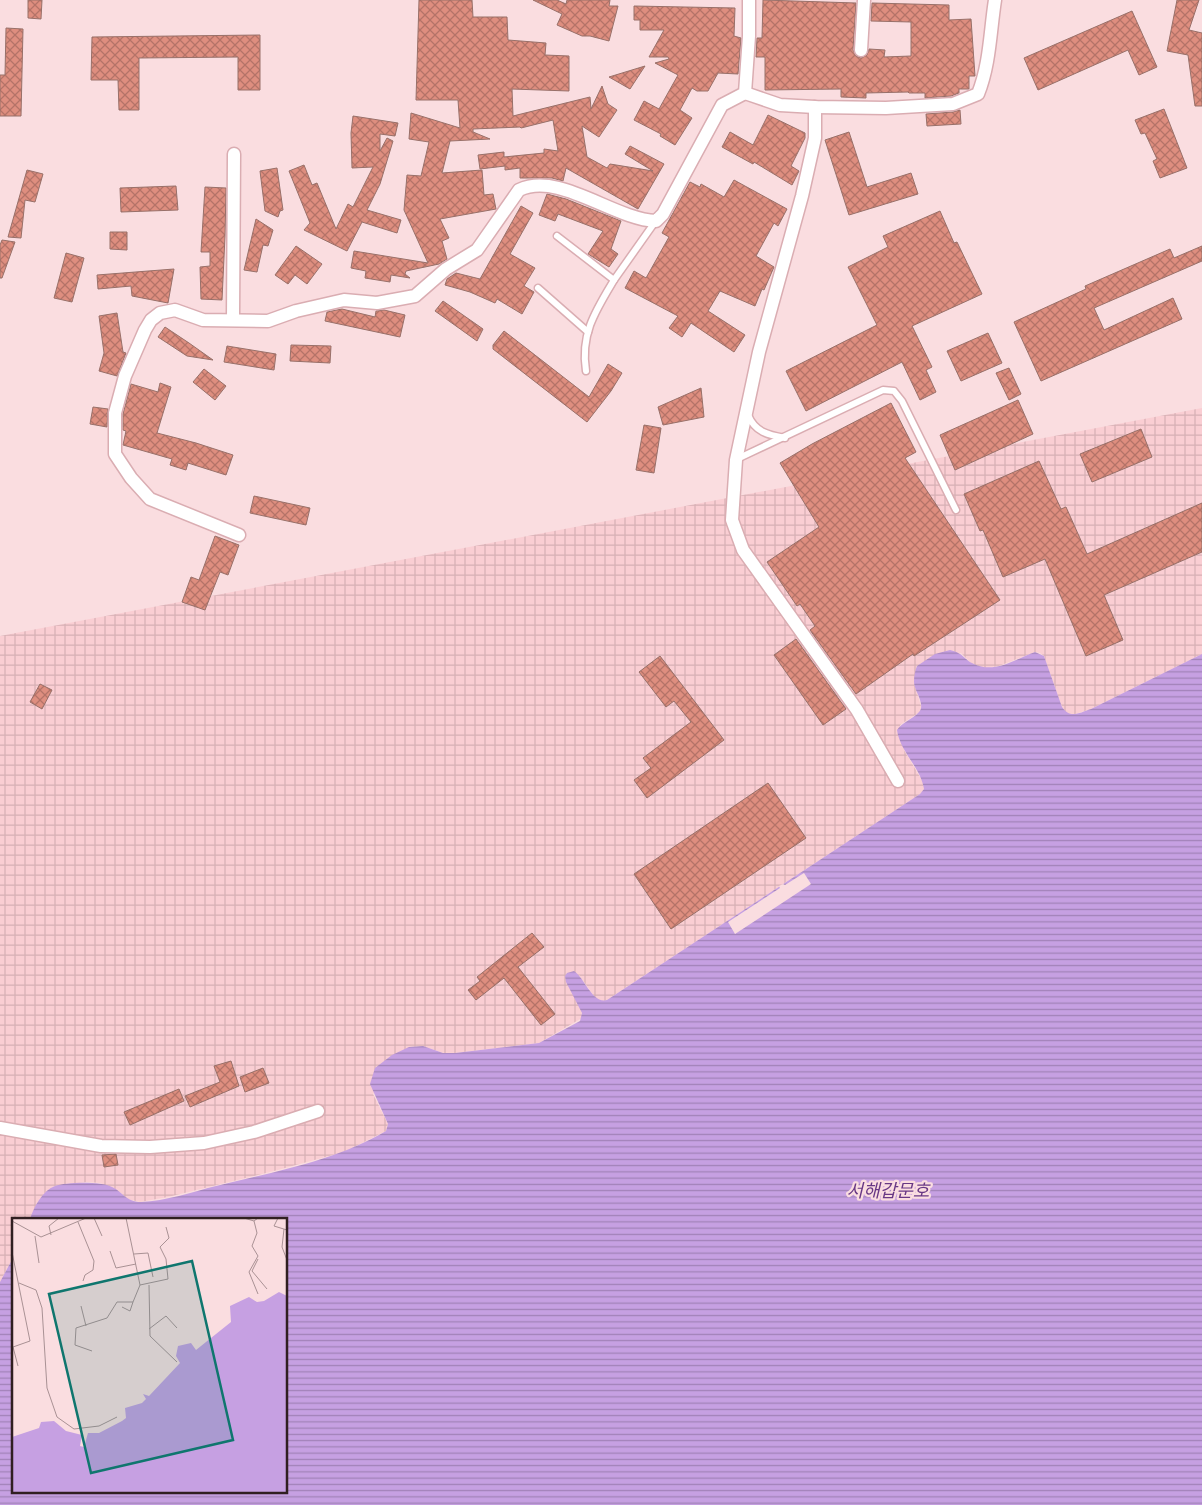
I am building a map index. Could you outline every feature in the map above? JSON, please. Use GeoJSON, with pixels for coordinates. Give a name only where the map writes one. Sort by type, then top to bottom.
{"type":"FeatureCollection","features":[{"type":"Feature","properties":{"kind":"street"},"geometry":{"type":"LineString","coordinates":[[745,92],[749,36],[749,0]]}},
{"type":"Feature","properties":{"kind":"street"},"geometry":{"type":"LineString","coordinates":[[861,50],[864,0]]}},
{"type":"Feature","properties":{"kind":"street"},"geometry":{"type":"LineString","coordinates":[[239,535],[150,499],[131,478],[115,454],[115,413],[125,376],[135,350],[151,320],[160,313],[175,310],[203,320],[268,321],[296,311],[344,300],[378,303],[415,296],[446,270],[477,250],[519,190],[529,185],[554,186],[608,208],[648,220],[656,220],[663,214],[722,105],[745,92],[780,105],[886,108],[953,104],[978,94],[984,80],[988,59],[995,0]]}},
{"type":"Feature","properties":{"kind":"street"},"geometry":{"type":"LineString","coordinates":[[815,107],[815,138],[802,196],[772,300],[736,460],[732,520],[743,550],[856,710],[898,781]]}},
{"type":"Feature","properties":{"kind":"street"},"geometry":{"type":"LineString","coordinates":[[232,319],[234,154]]}},
{"type":"Feature","properties":{"kind":"street"},"geometry":{"type":"LineString","coordinates":[[0,1128],[101,1146],[150,1147],[204,1142],[246,1134],[318,1112]]}},
{"type":"Feature","properties":{"kind":"lane"},"geometry":{"type":"LineString","coordinates":[[586,370],[584,345],[601,302],[656,220]]}},
{"type":"Feature","properties":{"kind":"lane"},"geometry":{"type":"LineString","coordinates":[[557,236],[614,280]]}},
{"type":"Feature","properties":{"kind":"lane"},"geometry":{"type":"LineString","coordinates":[[538,288],[588,332]]}},
{"type":"Feature","properties":{"kind":"lane"},"geometry":{"type":"LineString","coordinates":[[736,460],[883,390],[894,391],[902,401],[956,510]]}},
{"type":"Feature","properties":{"kind":"lane"},"geometry":{"type":"LineString","coordinates":[[746,412],[752,424],[765,434],[785,438]]}},
{"type":"Feature","properties":{"kind":"shaded area"},"geometry":{"type":"Polygon","coordinates":[[[1202,408],[1202,654],[1091,709],[1072,715],[1066,713],[1062,707],[1044,656],[1040,653],[1035,652],[999,666],[985,668],[972,664],[961,653],[917,666],[914,683],[921,706],[920,712],[900,725],[904,750],[923,782],[924,789],[920,794],[607,1000],[602,1002],[596,999],[579,975],[582,1018],[539,1043],[455,1053],[443,1053],[423,1046],[409,1047],[373,1094],[388,1124],[386,1131],[344,1152],[168,1197],[140,1202],[127,1199],[121,1193],[100,1183],[87,1182],[55,1186],[45,1193],[38,1202],[30,1218],[12,1218],[12,1260],[0,1282],[0,636],[1202,408]]]}},
{"type":"Feature","properties":{"kind":"water","name":"서해갑문호"},"geometry":{"type":"Polygon","coordinates":[[[950,650],[959,653],[974,664],[989,667],[1005,664],[1035,652],[1044,656],[1062,707],[1065,711],[1072,714],[1091,709],[1202,654],[1202,1505],[0,1505],[0,1282],[12,1260],[12,1492],[288,1492],[288,1218],[30,1218],[42,1195],[55,1186],[92,1183],[112,1187],[128,1199],[136,1202],[160,1200],[325,1158],[386,1131],[388,1124],[370,1084],[375,1068],[392,1055],[409,1047],[423,1046],[443,1053],[455,1053],[539,1043],[580,1021],[582,1013],[566,982],[565,976],[567,973],[574,971],[597,998],[607,1000],[920,794],[924,789],[922,781],[902,746],[897,730],[921,709],[914,682],[917,666],[935,654],[950,650]]]}},
{"type":"Feature","properties":{"kind":"pier"},"geometry":{"type":"Polygon","coordinates":[[[804,873],[811,884],[735,934],[728,922],[780,888],[779,886],[785,885],[804,873]]]}},
{"type":"Feature","properties":{"kind":"building"},"geometry":{"type":"Polygon","coordinates":[[[28,0],[42,0],[41,19],[28,18],[28,0]]]}},
{"type":"Feature","properties":{"kind":"building"},"geometry":{"type":"Polygon","coordinates":[[[419,0],[472,0],[473,17],[507,17],[508,40],[546,43],[545,55],[569,56],[569,91],[512,89],[513,116],[590,97],[591,109],[602,86],[608,104],[617,110],[599,137],[582,126],[587,157],[607,168],[610,164],[653,171],[625,154],[630,146],[664,164],[638,209],[566,168],[563,181],[552,178],[520,178],[520,168],[505,170],[505,166],[480,169],[478,155],[504,152],[504,157],[544,153],[544,149],[558,151],[553,120],[521,128],[473,129],[473,132],[490,139],[450,141],[442,173],[482,170],[484,195],[493,194],[496,209],[440,219],[449,238],[442,241],[447,259],[439,264],[406,271],[405,274],[410,278],[391,275],[390,282],[365,278],[366,271],[351,268],[354,251],[428,263],[404,210],[407,175],[421,176],[429,142],[409,139],[411,113],[460,128],[458,100],[416,100],[419,0]]]}},
{"type":"Feature","properties":{"kind":"building"},"geometry":{"type":"Polygon","coordinates":[[[533,0],[557,0],[566,4],[567,0],[610,0],[609,6],[618,6],[609,41],[582,36],[557,25],[562,14],[533,0]]]}},
{"type":"Feature","properties":{"kind":"building"},"geometry":{"type":"Polygon","coordinates":[[[763,0],[856,3],[853,50],[856,56],[861,58],[867,55],[869,49],[885,50],[884,57],[911,56],[911,22],[871,21],[872,3],[949,5],[949,20],[971,19],[975,76],[969,76],[969,89],[959,89],[959,93],[951,96],[925,98],[925,93],[908,92],[866,93],[866,98],[841,97],[841,89],[765,90],[765,57],[756,57],[757,38],[762,38],[763,0]]]}},
{"type":"Feature","properties":{"kind":"building"},"geometry":{"type":"Polygon","coordinates":[[[1177,0],[1199,0],[1189,30],[1202,33],[1202,106],[1195,106],[1188,55],[1167,51],[1177,0]]]}},
{"type":"Feature","properties":{"kind":"building"},"geometry":{"type":"Polygon","coordinates":[[[634,6],[735,8],[734,36],[741,38],[738,74],[718,73],[708,91],[697,91],[692,88],[680,110],[692,118],[675,145],[660,136],[661,134],[634,120],[644,101],[659,109],[678,75],[655,63],[669,59],[668,57],[649,57],[664,30],[640,30],[640,20],[634,20],[634,6]]]}},
{"type":"Feature","properties":{"kind":"building"},"geometry":{"type":"Polygon","coordinates":[[[1132,11],[1157,67],[1139,75],[1128,50],[1038,90],[1024,58],[1132,11]]]}},
{"type":"Feature","properties":{"kind":"building"},"geometry":{"type":"Polygon","coordinates":[[[6,28],[23,29],[21,116],[0,116],[0,75],[5,75],[6,28]]]}},
{"type":"Feature","properties":{"kind":"building"},"geometry":{"type":"Polygon","coordinates":[[[260,35],[260,90],[238,90],[238,57],[139,58],[139,110],[119,110],[118,80],[91,80],[92,37],[260,35]]]}},
{"type":"Feature","properties":{"kind":"building"},"geometry":{"type":"Polygon","coordinates":[[[645,66],[630,89],[609,77],[645,66]]]}},
{"type":"Feature","properties":{"kind":"building"},"geometry":{"type":"Polygon","coordinates":[[[1164,109],[1187,168],[1160,178],[1153,161],[1157,159],[1145,133],[1141,134],[1135,120],[1164,109]]]}},
{"type":"Feature","properties":{"kind":"building"},"geometry":{"type":"Polygon","coordinates":[[[960,110],[961,124],[927,126],[926,114],[960,110]]]}},
{"type":"Feature","properties":{"kind":"building"},"geometry":{"type":"Polygon","coordinates":[[[768,115],[805,133],[805,138],[791,166],[799,171],[792,185],[754,162],[753,164],[722,147],[730,132],[753,145],[768,115]]]}},
{"type":"Feature","properties":{"kind":"building"},"geometry":{"type":"Polygon","coordinates":[[[353,116],[398,123],[395,136],[380,134],[380,151],[387,138],[393,141],[380,184],[367,210],[401,220],[397,233],[362,222],[347,251],[304,230],[310,223],[289,171],[304,165],[312,185],[317,183],[336,229],[348,204],[353,207],[373,167],[352,168],[351,133],[353,116]]]}},
{"type":"Feature","properties":{"kind":"building"},"geometry":{"type":"Polygon","coordinates":[[[849,132],[867,187],[911,173],[918,194],[849,215],[825,140],[849,132]]]}},
{"type":"Feature","properties":{"kind":"building"},"geometry":{"type":"Polygon","coordinates":[[[277,168],[283,210],[280,211],[278,217],[265,211],[260,171],[277,168]]]}},
{"type":"Feature","properties":{"kind":"building"},"geometry":{"type":"Polygon","coordinates":[[[27,170],[43,174],[35,202],[25,200],[21,238],[8,237],[27,170]]]}},
{"type":"Feature","properties":{"kind":"building"},"geometry":{"type":"Polygon","coordinates":[[[734,180],[787,209],[778,226],[774,223],[756,256],[774,267],[755,306],[720,291],[708,311],[745,335],[734,352],[691,323],[682,337],[669,328],[678,316],[625,288],[634,271],[646,278],[669,237],[662,233],[690,182],[700,187],[701,184],[724,197],[734,180]]]}},
{"type":"Feature","properties":{"kind":"building"},"geometry":{"type":"Polygon","coordinates":[[[176,186],[178,210],[121,212],[120,188],[176,186]]]}},
{"type":"Feature","properties":{"kind":"building"},"geometry":{"type":"Polygon","coordinates":[[[205,187],[226,188],[222,300],[201,299],[200,267],[210,266],[210,252],[201,252],[205,187]]]}},
{"type":"Feature","properties":{"kind":"building"},"geometry":{"type":"Polygon","coordinates":[[[547,194],[566,199],[621,221],[611,249],[618,254],[609,267],[588,254],[603,231],[558,214],[555,221],[539,215],[547,194]]]}},
{"type":"Feature","properties":{"kind":"building"},"geometry":{"type":"Polygon","coordinates":[[[521,206],[533,213],[510,254],[535,268],[524,286],[534,292],[522,314],[497,299],[495,303],[470,292],[445,285],[447,279],[456,273],[480,279],[521,206]]]}},
{"type":"Feature","properties":{"kind":"building"},"geometry":{"type":"Polygon","coordinates":[[[940,211],[954,243],[957,242],[982,294],[912,326],[932,367],[926,370],[936,392],[920,400],[902,362],[806,411],[786,371],[877,325],[848,267],[888,247],[883,236],[940,211]]]}},
{"type":"Feature","properties":{"kind":"building"},"geometry":{"type":"Polygon","coordinates":[[[256,219],[273,230],[268,246],[263,245],[257,272],[244,270],[256,219]]]}},
{"type":"Feature","properties":{"kind":"building"},"geometry":{"type":"Polygon","coordinates":[[[110,232],[127,232],[127,250],[110,249],[110,232]]]}},
{"type":"Feature","properties":{"kind":"building"},"geometry":{"type":"Polygon","coordinates":[[[2,240],[15,242],[2,278],[0,278],[0,245],[2,240]]]}},
{"type":"Feature","properties":{"kind":"building"},"geometry":{"type":"Polygon","coordinates":[[[296,246],[322,264],[307,284],[295,275],[288,284],[275,275],[296,246]]]}},
{"type":"Feature","properties":{"kind":"building"},"geometry":{"type":"Polygon","coordinates":[[[1202,246],[1202,261],[1094,308],[1104,330],[1173,298],[1182,319],[1041,381],[1014,322],[1086,289],[1085,286],[1170,249],[1174,258],[1202,246]]]}},
{"type":"Feature","properties":{"kind":"building"},"geometry":{"type":"Polygon","coordinates":[[[66,253],[84,258],[72,302],[54,298],[66,253]]]}},
{"type":"Feature","properties":{"kind":"building"},"geometry":{"type":"Polygon","coordinates":[[[174,269],[168,303],[132,296],[131,286],[98,289],[97,275],[174,269]]]}},
{"type":"Feature","properties":{"kind":"building"},"geometry":{"type":"Polygon","coordinates":[[[443,301],[483,329],[477,341],[435,311],[443,301]]]}},
{"type":"Feature","properties":{"kind":"building"},"geometry":{"type":"Polygon","coordinates":[[[342,309],[375,317],[376,311],[384,310],[405,315],[400,337],[325,321],[327,312],[342,309]]]}},
{"type":"Feature","properties":{"kind":"building"},"geometry":{"type":"Polygon","coordinates":[[[117,313],[123,352],[126,353],[117,376],[99,371],[104,353],[99,316],[117,313]]]}},
{"type":"Feature","properties":{"kind":"building"},"geometry":{"type":"Polygon","coordinates":[[[165,327],[213,360],[187,356],[158,337],[165,327]]]}},
{"type":"Feature","properties":{"kind":"building"},"geometry":{"type":"Polygon","coordinates":[[[504,331],[589,397],[608,364],[622,373],[611,391],[587,422],[493,349],[493,345],[504,331]]]}},
{"type":"Feature","properties":{"kind":"building"},"geometry":{"type":"Polygon","coordinates":[[[988,333],[1002,363],[961,381],[947,351],[988,333]]]}},
{"type":"Feature","properties":{"kind":"building"},"geometry":{"type":"Polygon","coordinates":[[[291,345],[331,346],[330,363],[290,361],[291,345]]]}},
{"type":"Feature","properties":{"kind":"building"},"geometry":{"type":"Polygon","coordinates":[[[227,346],[276,354],[274,370],[224,362],[227,346]]]}},
{"type":"Feature","properties":{"kind":"building"},"geometry":{"type":"Polygon","coordinates":[[[1009,368],[1021,394],[1009,400],[996,373],[1009,368]]]}},
{"type":"Feature","properties":{"kind":"building"},"geometry":{"type":"Polygon","coordinates":[[[204,369],[226,386],[215,400],[193,382],[204,369]]]}},
{"type":"Feature","properties":{"kind":"building"},"geometry":{"type":"Polygon","coordinates":[[[160,383],[171,387],[157,433],[233,455],[226,475],[188,463],[186,470],[170,465],[172,459],[123,445],[126,431],[123,430],[123,414],[131,384],[158,392],[160,383]]]}},
{"type":"Feature","properties":{"kind":"building"},"geometry":{"type":"Polygon","coordinates":[[[701,388],[704,417],[663,425],[658,407],[701,388]]]}},
{"type":"Feature","properties":{"kind":"building"},"geometry":{"type":"Polygon","coordinates":[[[1018,400],[1033,434],[955,470],[940,435],[1018,400]]]}},
{"type":"Feature","properties":{"kind":"building"},"geometry":{"type":"Polygon","coordinates":[[[891,403],[916,452],[905,458],[1000,600],[914,656],[913,654],[856,694],[810,630],[815,626],[800,604],[797,606],[767,562],[819,527],[780,463],[891,403]]]}},
{"type":"Feature","properties":{"kind":"building"},"geometry":{"type":"Polygon","coordinates":[[[93,407],[108,409],[107,427],[90,424],[93,407]]]}},
{"type":"Feature","properties":{"kind":"building"},"geometry":{"type":"Polygon","coordinates":[[[644,425],[661,428],[654,473],[636,470],[644,425]]]}},
{"type":"Feature","properties":{"kind":"building"},"geometry":{"type":"Polygon","coordinates":[[[1141,429],[1152,457],[1092,482],[1080,454],[1141,429]]]}},
{"type":"Feature","properties":{"kind":"building"},"geometry":{"type":"Polygon","coordinates":[[[1039,461],[1061,509],[1066,507],[1087,554],[1202,503],[1202,552],[1104,595],[1123,640],[1086,656],[1045,559],[1003,577],[983,530],[980,531],[964,494],[1039,461]]]}},
{"type":"Feature","properties":{"kind":"building"},"geometry":{"type":"Polygon","coordinates":[[[254,496],[310,508],[306,525],[250,513],[254,496]]]}},
{"type":"Feature","properties":{"kind":"building"},"geometry":{"type":"Polygon","coordinates":[[[215,536],[239,545],[228,575],[220,572],[205,610],[182,602],[191,577],[199,580],[215,536]]]}},
{"type":"Feature","properties":{"kind":"building"},"geometry":{"type":"Polygon","coordinates":[[[796,639],[846,709],[823,725],[774,655],[796,639]]]}},
{"type":"Feature","properties":{"kind":"building"},"geometry":{"type":"Polygon","coordinates":[[[660,656],[724,740],[647,798],[634,780],[651,768],[643,758],[691,722],[674,701],[666,707],[639,672],[660,656]]]}},
{"type":"Feature","properties":{"kind":"building"},"geometry":{"type":"Polygon","coordinates":[[[40,684],[52,690],[42,709],[30,702],[40,684]]]}},
{"type":"Feature","properties":{"kind":"building"},"geometry":{"type":"Polygon","coordinates":[[[768,783],[806,838],[671,929],[634,874],[768,783]]]}},
{"type":"Feature","properties":{"kind":"building"},"geometry":{"type":"Polygon","coordinates":[[[532,933],[544,947],[518,967],[555,1014],[541,1025],[504,978],[476,1000],[468,990],[480,981],[477,977],[532,933]]]}},
{"type":"Feature","properties":{"kind":"building"},"geometry":{"type":"Polygon","coordinates":[[[231,1061],[239,1086],[190,1107],[185,1096],[220,1082],[214,1066],[231,1061]]]}},
{"type":"Feature","properties":{"kind":"building"},"geometry":{"type":"Polygon","coordinates":[[[263,1068],[269,1083],[245,1092],[240,1077],[263,1068]]]}},
{"type":"Feature","properties":{"kind":"building"},"geometry":{"type":"Polygon","coordinates":[[[179,1089],[184,1101],[130,1125],[124,1112],[179,1089]]]}},
{"type":"Feature","properties":{"kind":"building"},"geometry":{"type":"Polygon","coordinates":[[[116,1154],[118,1165],[104,1167],[102,1155],[116,1154]]]}}]}
